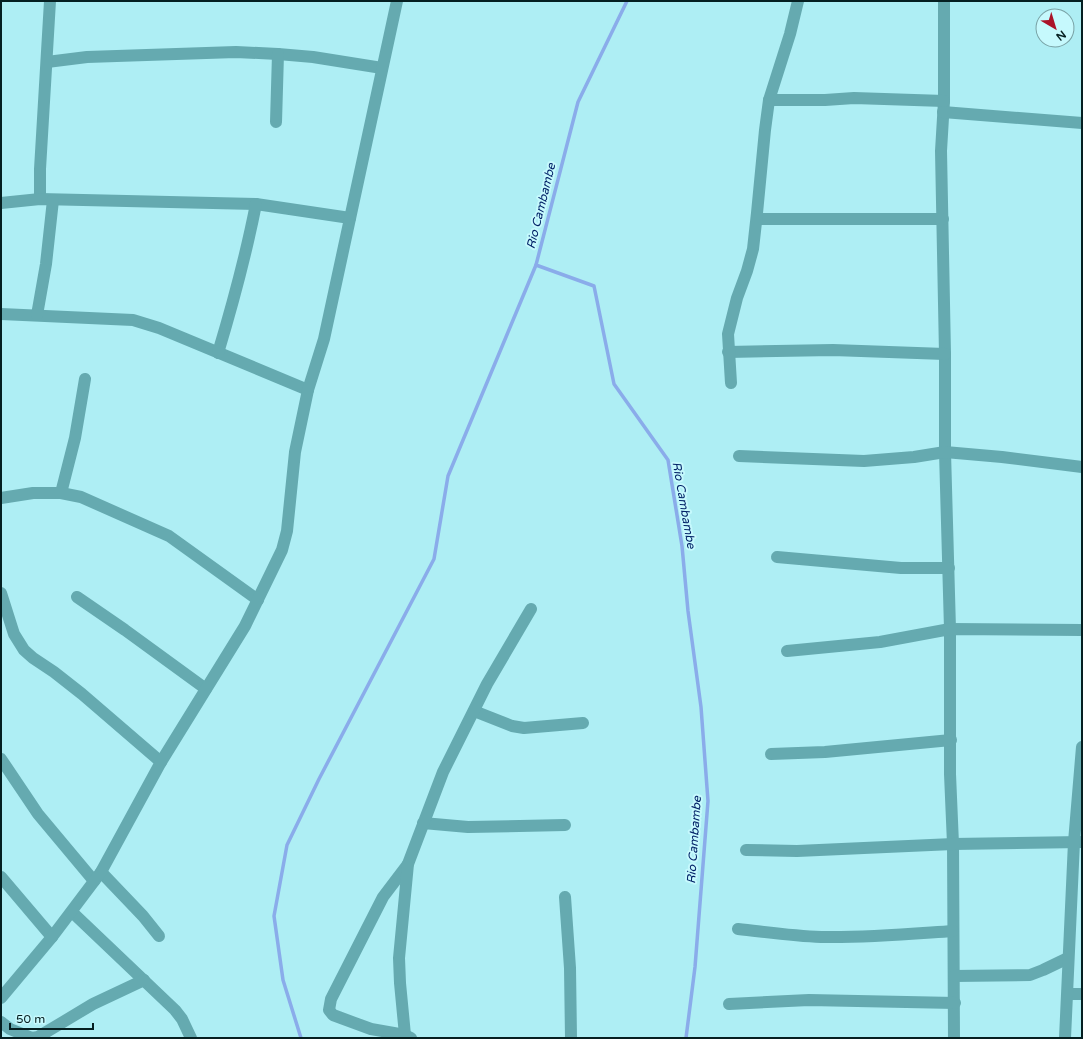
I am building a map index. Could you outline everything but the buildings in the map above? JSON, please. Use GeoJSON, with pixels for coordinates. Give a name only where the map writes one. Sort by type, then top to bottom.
{"type":"FeatureCollection","features":[{"type":"Feature","properties":{"kind":"street"},"geometry":{"type":"LineString","coordinates":[[40,199],[40,169],[50,1]]}},
{"type":"Feature","properties":{"kind":"street"},"geometry":{"type":"LineString","coordinates":[[1,998],[72,912],[98,876],[161,762],[245,626],[282,550],[287,531],[295,452],[308,390],[324,339],[397,1]]}},
{"type":"Feature","properties":{"kind":"street"},"geometry":{"type":"LineString","coordinates":[[730,383],[728,334],[737,298],[753,249],[769,100],[790,34],[798,1]]}},
{"type":"Feature","properties":{"kind":"street"},"geometry":{"type":"LineString","coordinates":[[944,1],[944,107],[941,151],[945,354],[945,452],[950,629],[950,774],[953,844],[954,1038]]}},
{"type":"Feature","properties":{"kind":"street"},"geometry":{"type":"LineString","coordinates":[[47,62],[87,57],[236,52],[314,57],[382,68]]}},
{"type":"Feature","properties":{"kind":"street"},"geometry":{"type":"LineString","coordinates":[[276,122],[278,54]]}},
{"type":"Feature","properties":{"kind":"street"},"geometry":{"type":"LineString","coordinates":[[769,100],[825,100],[854,98],[1082,123]]}},
{"type":"Feature","properties":{"kind":"street"},"geometry":{"type":"LineString","coordinates":[[1,203],[40,199],[256,204],[350,218]]}},
{"type":"Feature","properties":{"kind":"street"},"geometry":{"type":"LineString","coordinates":[[37,315],[46,264],[53,200]]}},
{"type":"Feature","properties":{"kind":"street"},"geometry":{"type":"LineString","coordinates":[[218,353],[248,246],[256,204]]}},
{"type":"Feature","properties":{"kind":"street"},"geometry":{"type":"LineString","coordinates":[[757,219],[943,219]]}},
{"type":"Feature","properties":{"kind":"street"},"geometry":{"type":"LineString","coordinates":[[1,314],[133,320],[159,328],[308,390]]}},
{"type":"Feature","properties":{"kind":"street"},"geometry":{"type":"LineString","coordinates":[[728,352],[833,350],[945,354]]}},
{"type":"Feature","properties":{"kind":"street"},"geometry":{"type":"LineString","coordinates":[[61,493],[75,438],[85,379]]}},
{"type":"Feature","properties":{"kind":"street"},"geometry":{"type":"LineString","coordinates":[[739,456],[864,461],[914,457],[945,452],[1002,457],[1082,467]]}},
{"type":"Feature","properties":{"kind":"street"},"geometry":{"type":"LineString","coordinates":[[1,498],[33,493],[61,493],[81,498],[169,536],[258,600]]}},
{"type":"Feature","properties":{"kind":"street"},"geometry":{"type":"LineString","coordinates":[[777,557],[901,568],[949,568]]}},
{"type":"Feature","properties":{"kind":"street"},"geometry":{"type":"LineString","coordinates":[[1,593],[14,634],[24,650],[82,694],[161,762]]}},
{"type":"Feature","properties":{"kind":"street"},"geometry":{"type":"LineString","coordinates":[[77,597],[206,689]]}},
{"type":"Feature","properties":{"kind":"street"},"geometry":{"type":"LineString","coordinates":[[408,864],[383,898],[331,999],[329,1010],[333,1015],[371,1029],[408,1037],[400,983],[399,958],[408,864],[443,772],[488,684],[531,609]]}},
{"type":"Feature","properties":{"kind":"street"},"geometry":{"type":"LineString","coordinates":[[787,651],[880,642],[950,629],[1082,630]]}},
{"type":"Feature","properties":{"kind":"street"},"geometry":{"type":"LineString","coordinates":[[474,710],[512,726],[524,728],[583,723]]}},
{"type":"Feature","properties":{"kind":"street"},"geometry":{"type":"LineString","coordinates":[[771,754],[825,752],[950,740]]}},
{"type":"Feature","properties":{"kind":"street"},"geometry":{"type":"LineString","coordinates":[[1065,1038],[1068,994],[1068,958],[1078,842],[1082,747]]}},
{"type":"Feature","properties":{"kind":"street"},"geometry":{"type":"LineString","coordinates":[[1,759],[38,814],[98,876],[143,916],[159,936]]}},
{"type":"Feature","properties":{"kind":"street"},"geometry":{"type":"LineString","coordinates":[[423,823],[468,827],[565,825]]}},
{"type":"Feature","properties":{"kind":"street"},"geometry":{"type":"LineString","coordinates":[[746,850],[798,851],[953,844],[1078,842]]}},
{"type":"Feature","properties":{"kind":"street"},"geometry":{"type":"LineString","coordinates":[[1,877],[52,937]]}},
{"type":"Feature","properties":{"kind":"street"},"geometry":{"type":"LineString","coordinates":[[565,897],[570,968],[571,1038]]}},
{"type":"Feature","properties":{"kind":"street"},"geometry":{"type":"LineString","coordinates":[[72,912],[175,1010],[182,1019],[191,1038]]}},
{"type":"Feature","properties":{"kind":"street"},"geometry":{"type":"LineString","coordinates":[[738,929],[822,937],[880,936],[953,932]]}},
{"type":"Feature","properties":{"kind":"street"},"geometry":{"type":"LineString","coordinates":[[954,976],[1030,975],[1068,958]]}},
{"type":"Feature","properties":{"kind":"street"},"geometry":{"type":"LineString","coordinates":[[1,1022],[10,1030],[32,1038],[38,1037],[93,1004],[144,980]]}},
{"type":"Feature","properties":{"kind":"street"},"geometry":{"type":"LineString","coordinates":[[1068,994],[1082,994]]}},
{"type":"Feature","properties":{"kind":"street"},"geometry":{"type":"LineString","coordinates":[[729,1004],[809,1000],[954,1003]]}},
{"type":"Feature","properties":{"kind":"waterway","name":"Rio Cambambe"},"geometry":{"type":"LineString","coordinates":[[627,1],[578,102],[536,265],[594,286],[614,384],[668,460],[682,546],[688,611],[701,707],[708,801],[695,967],[686,1038]]}},
{"type":"Feature","properties":{"kind":"waterway"},"geometry":{"type":"LineString","coordinates":[[301,1038],[283,980],[274,916],[287,845],[319,779],[434,559],[448,476],[536,265]]}}]}
